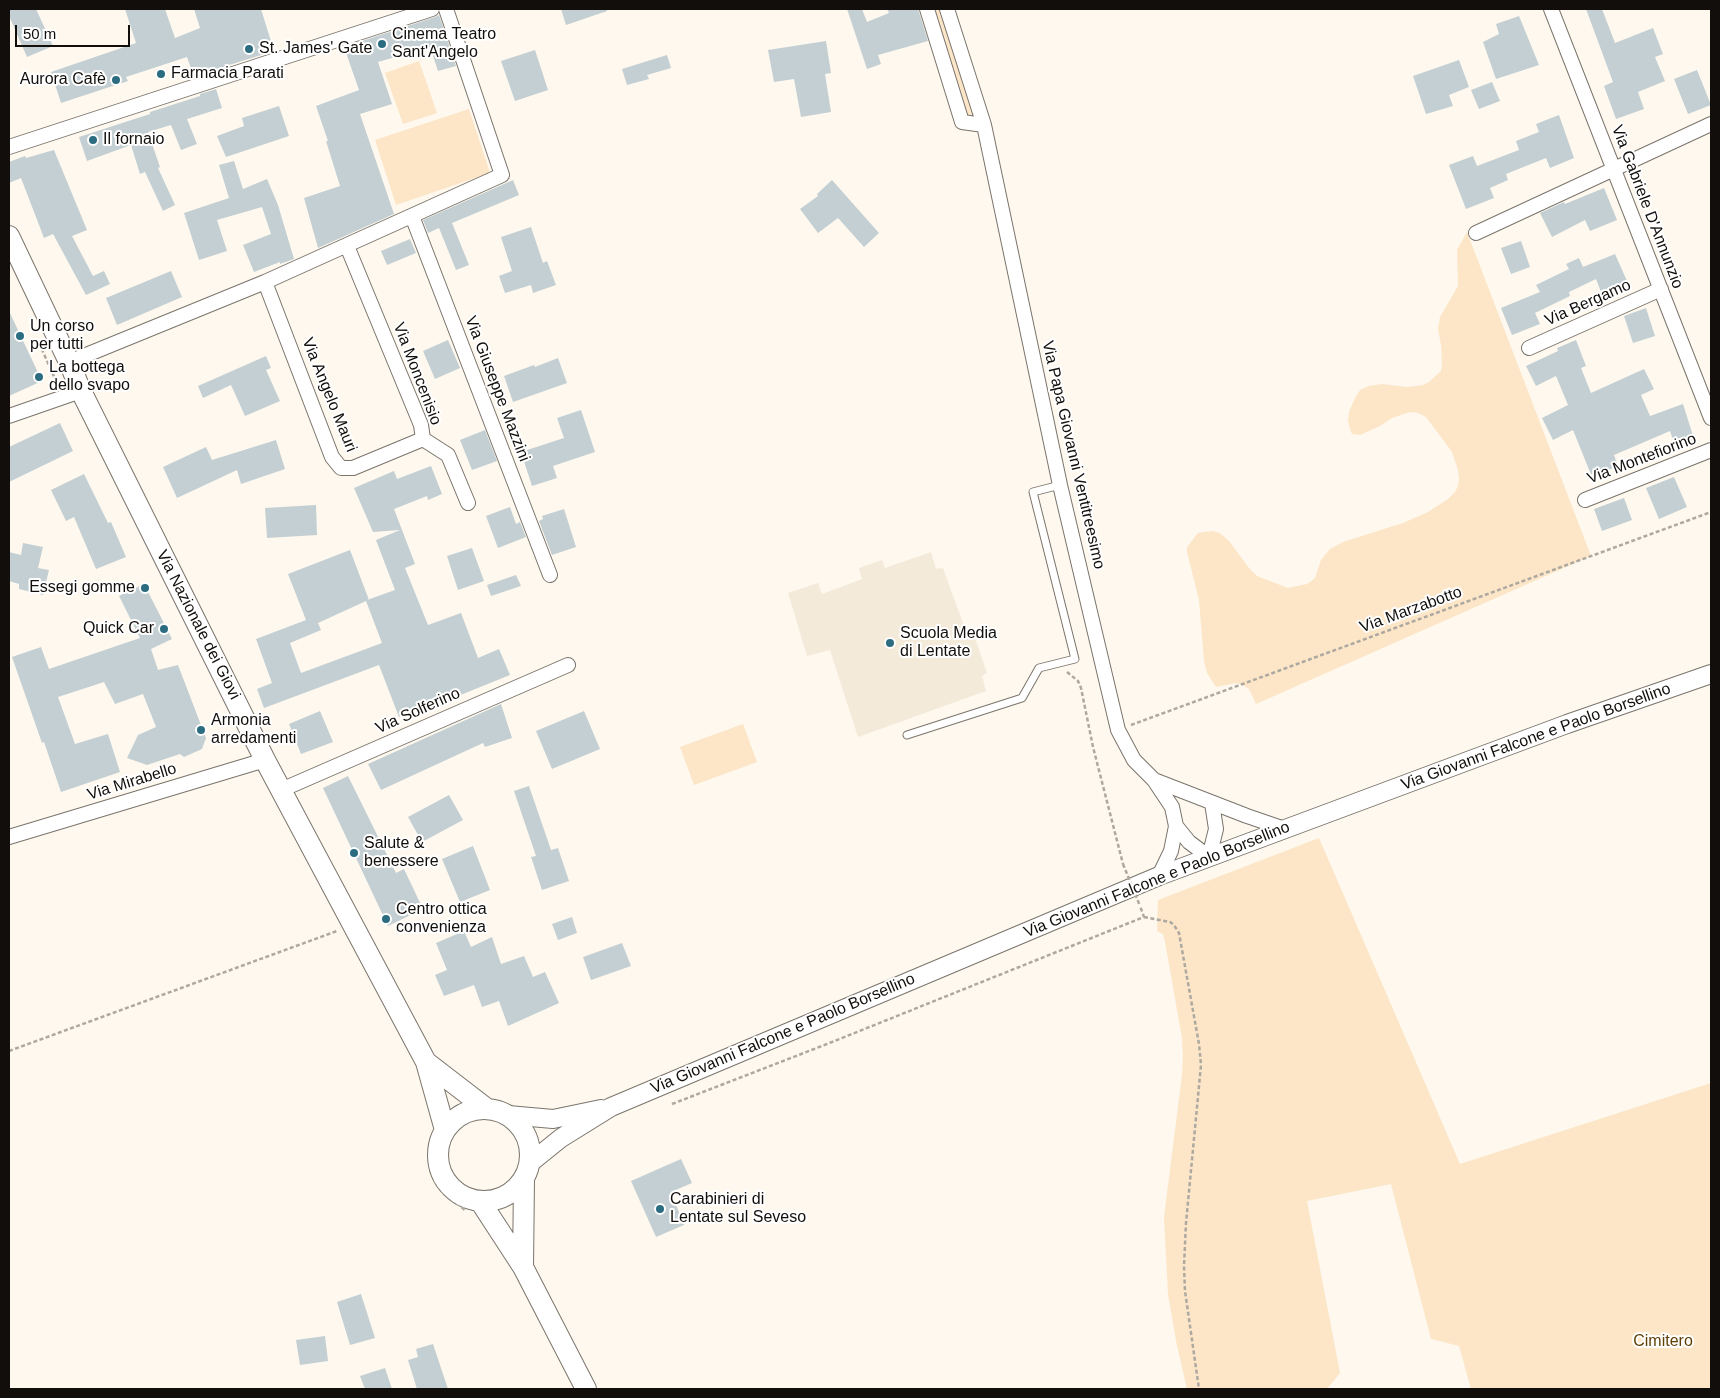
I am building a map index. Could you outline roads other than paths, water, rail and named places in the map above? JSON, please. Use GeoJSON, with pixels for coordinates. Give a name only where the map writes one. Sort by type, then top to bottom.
{"type":"FeatureCollection","features":[{"type":"Feature","properties":{"kind":"main road","name":"Via Nazionale dei Giovi"},"geometry":{"type":"LineString","coordinates":[[9,236],[81,391],[265,760],[426,1062],[445,1130]]}},
{"type":"Feature","properties":{"kind":"main road","name":"Via Nazionale dei Giovi"},"geometry":{"type":"LineString","coordinates":[[426,1062],[487,1109]]}},
{"type":"Feature","properties":{"kind":"main road"},"geometry":{"type":"LineString","coordinates":[[523,1267],[527,1171],[530,1147],[527,1137],[520,1125],[508,1115],[487,1109],[474,1110],[463,1114],[445,1130],[438,1150],[439,1162],[442,1174],[458,1193],[480,1201],[503,1197],[518,1186],[527,1171]]}},
{"type":"Feature","properties":{"kind":"main road"},"geometry":{"type":"LineString","coordinates":[[480,1201],[523,1267],[586,1389]]}},
{"type":"Feature","properties":{"kind":"street"},"geometry":{"type":"LineString","coordinates":[[9,147],[432,9]]}},
{"type":"Feature","properties":{"kind":"street"},"geometry":{"type":"LineString","coordinates":[[69,362],[265,282],[502,174],[446,9]]}},
{"type":"Feature","properties":{"kind":"street"},"geometry":{"type":"LineString","coordinates":[[926,9],[962,122],[984,125]]}},
{"type":"Feature","properties":{"kind":"street","name":"Via Papa Giovanni Ventitreesimo"},"geometry":{"type":"LineString","coordinates":[[947,9],[984,125],[1060,485],[1118,730],[1134,760],[1154,780],[1172,807],[1176,826],[1171,852],[1159,876]]}},
{"type":"Feature","properties":{"kind":"street","name":"Via Gabriele D'Annunzio"},"geometry":{"type":"LineString","coordinates":[[1551,9],[1711,418]]}},
{"type":"Feature","properties":{"kind":"street"},"geometry":{"type":"LineString","coordinates":[[1476,233],[1711,124]]}},
{"type":"Feature","properties":{"kind":"street","name":"Via Giuseppe Mazzini"},"geometry":{"type":"LineString","coordinates":[[412,216],[550,575]]}},
{"type":"Feature","properties":{"kind":"street","name":"Via Moncenisio"},"geometry":{"type":"LineString","coordinates":[[347,246],[422,425],[423,439],[448,455],[468,503]]}},
{"type":"Feature","properties":{"kind":"street","name":"Via Angelo Mauri"},"geometry":{"type":"LineString","coordinates":[[265,282],[332,457],[341,468],[354,468],[423,439]]}},
{"type":"Feature","properties":{"kind":"street","name":"Via Bergamo"},"geometry":{"type":"LineString","coordinates":[[1528,348],[1661,289]]}},
{"type":"Feature","properties":{"kind":"street"},"geometry":{"type":"LineString","coordinates":[[9,416],[81,391]]}},
{"type":"Feature","properties":{"kind":"street","name":"Via Montefiorino"},"geometry":{"type":"LineString","coordinates":[[1586,500],[1711,450]]}},
{"type":"Feature","properties":{"kind":"street","name":"Via Solferino"},"geometry":{"type":"LineString","coordinates":[[281,790],[568,665]]}},
{"type":"Feature","properties":{"kind":"street","name":"Via Giovanni Falcone e Paolo Borsellino"},"geometry":{"type":"LineString","coordinates":[[611,1107],[1159,876],[1567,724],[1711,674]]}},
{"type":"Feature","properties":{"kind":"street","name":"Via Mirabello"},"geometry":{"type":"LineString","coordinates":[[9,837],[265,760]]}},
{"type":"Feature","properties":{"kind":"street","name":"Via Papa Giovanni Ventitreesimo"},"geometry":{"type":"LineString","coordinates":[[1154,780],[1285,829]]}},
{"type":"Feature","properties":{"kind":"street"},"geometry":{"type":"LineString","coordinates":[[1209,857],[1216,829],[1212,803]]}},
{"type":"Feature","properties":{"kind":"street","name":"Via Papa Giovanni Ventitreesimo"},"geometry":{"type":"LineString","coordinates":[[1176,826],[1190,842],[1209,857]]}},
{"type":"Feature","properties":{"kind":"street"},"geometry":{"type":"LineString","coordinates":[[508,1115],[553,1119],[611,1107]]}},
{"type":"Feature","properties":{"kind":"street"},"geometry":{"type":"LineString","coordinates":[[527,1171],[561,1138],[611,1107]]}},
{"type":"Feature","properties":{"kind":"lane"},"geometry":{"type":"LineString","coordinates":[[907,735],[1022,698],[1039,668],[1075,659],[1033,492],[1060,485]]}},
{"type":"Feature","properties":{"kind":"place","name":"Cinema Teatro Sant'Angelo"},"geometry":{"type":"Point","coordinates":[382,44]}},
{"type":"Feature","properties":{"kind":"place","name":"St. James' Gate"},"geometry":{"type":"Point","coordinates":[249,49]}},
{"type":"Feature","properties":{"kind":"place","name":"Farmacia Parati"},"geometry":{"type":"Point","coordinates":[161,74]}},
{"type":"Feature","properties":{"kind":"place","name":"Aurora Cafè"},"geometry":{"type":"Point","coordinates":[116,80]}},
{"type":"Feature","properties":{"kind":"place","name":"Il fornaio"},"geometry":{"type":"Point","coordinates":[93,140]}},
{"type":"Feature","properties":{"kind":"place","name":"Un corso per tutti"},"geometry":{"type":"Point","coordinates":[20,336]}},
{"type":"Feature","properties":{"kind":"place","name":"La bottega dello svapo"},"geometry":{"type":"Point","coordinates":[39,377]}},
{"type":"Feature","properties":{"kind":"place","name":"Essegi gomme"},"geometry":{"type":"Point","coordinates":[145,588]}},
{"type":"Feature","properties":{"kind":"place","name":"Quick Car"},"geometry":{"type":"Point","coordinates":[164,629]}},
{"type":"Feature","properties":{"kind":"place","name":"Scuola Media di Lentate"},"geometry":{"type":"Point","coordinates":[890,643]}},
{"type":"Feature","properties":{"kind":"place","name":"Armonia arredamenti"},"geometry":{"type":"Point","coordinates":[201,730]}},
{"type":"Feature","properties":{"kind":"place","name":"Salute & benessere"},"geometry":{"type":"Point","coordinates":[354,853]}},
{"type":"Feature","properties":{"kind":"place","name":"Centro ottica convenienza"},"geometry":{"type":"Point","coordinates":[386,919]}},
{"type":"Feature","properties":{"kind":"place","name":"Carabinieri di Lentate sul Seveso"},"geometry":{"type":"Point","coordinates":[660,1209]}},
{"type":"Feature","properties":{"kind":"park label","name":"Cimitero"},"geometry":{"type":"Point","coordinates":[1663,1342]}}]}
